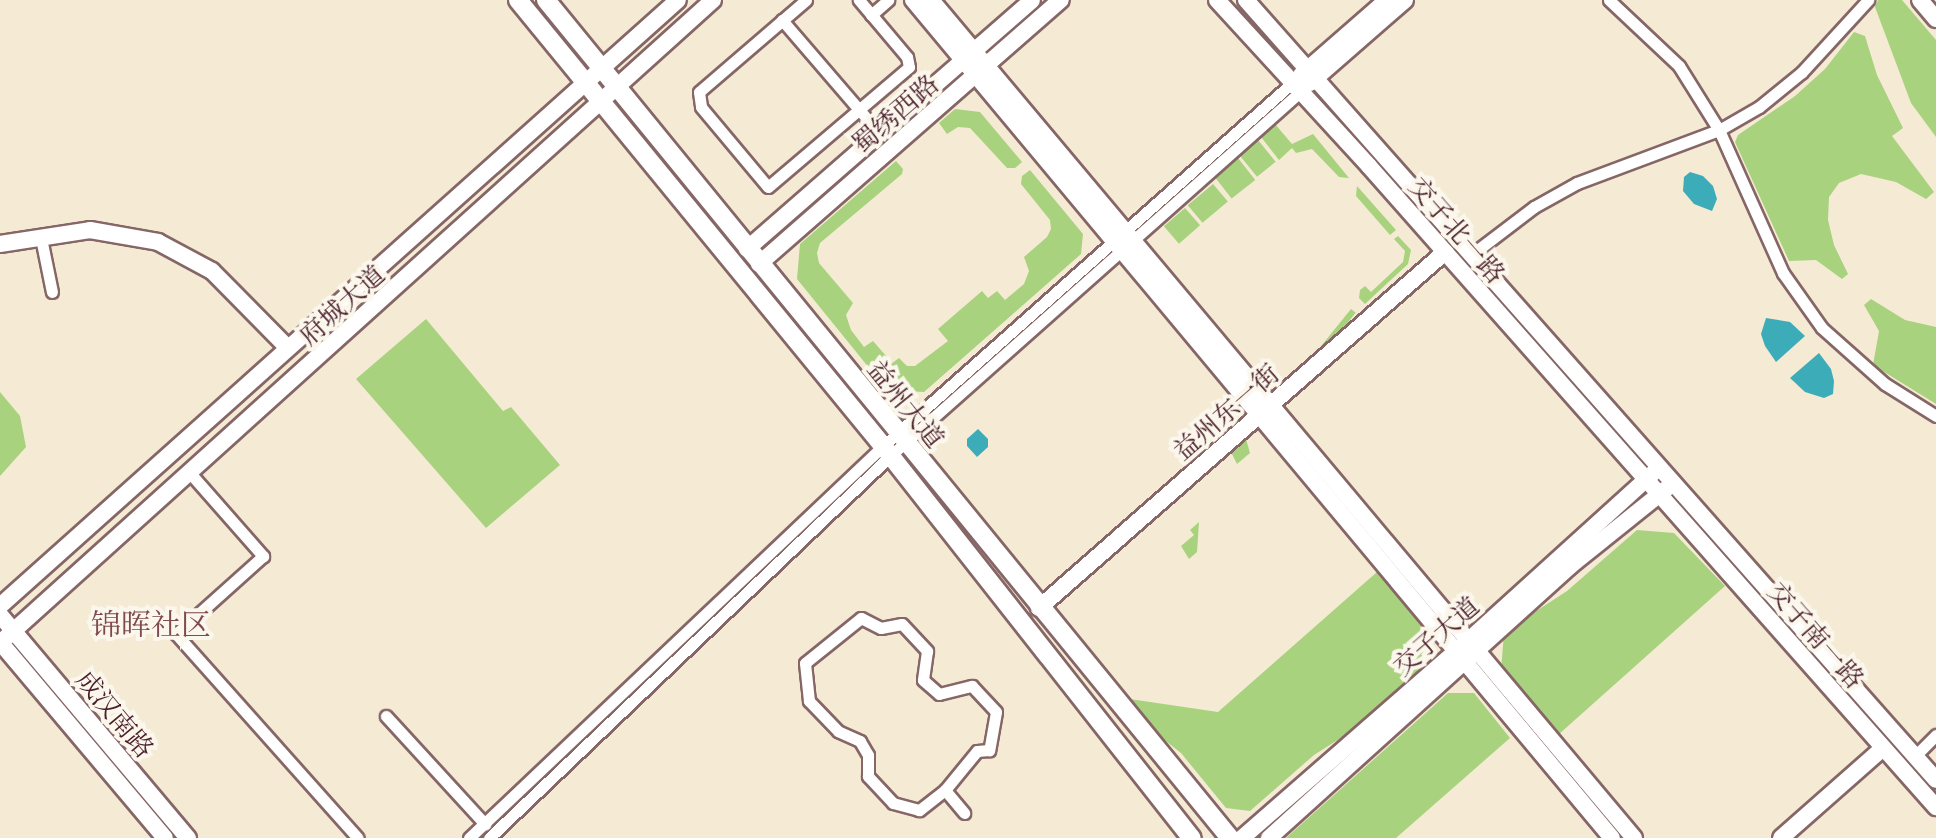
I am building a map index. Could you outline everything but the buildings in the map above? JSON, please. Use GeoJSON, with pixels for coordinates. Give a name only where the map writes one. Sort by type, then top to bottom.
{"type":"FeatureCollection","features":[{"type":"Feature","properties":{"kind":"main road","name":"益州大道"},"geometry":{"type":"LineString","coordinates":[[518,0],[600,102],[894,445],[1039,608],[1230,838]]}},
{"type":"Feature","properties":{"kind":"main road","name":"益州大道"},"geometry":{"type":"LineString","coordinates":[[546,0],[759,264],[1192,838]]}},
{"type":"Feature","properties":{"kind":"street","name":"府城大道"},"geometry":{"type":"LineString","coordinates":[[0,643],[5,618],[288,348],[678,0]]}},
{"type":"Feature","properties":{"kind":"street","name":"府城大道"},"geometry":{"type":"LineString","coordinates":[[5,618],[190,473],[713,0]]}},
{"type":"Feature","properties":{"kind":"street"},"geometry":{"type":"LineString","coordinates":[[806,0],[699,92],[701,107],[768,187],[909,67],[907,57],[859,0]]}},
{"type":"Feature","properties":{"kind":"street"},"geometry":{"type":"LineString","coordinates":[[871,15],[888,0]]}},
{"type":"Feature","properties":{"kind":"street"},"geometry":{"type":"LineString","coordinates":[[913,0],[969,56]]}},
{"type":"Feature","properties":{"kind":"street"},"geometry":{"type":"LineString","coordinates":[[931,0],[981,71],[1466,651],[1612,838]]}},
{"type":"Feature","properties":{"kind":"street","name":"蜀绣西路"},"geometry":{"type":"LineString","coordinates":[[747,249],[1032,0]]}},
{"type":"Feature","properties":{"kind":"street","name":"蜀绣西路"},"geometry":{"type":"LineString","coordinates":[[759,264],[1061,0]]}},
{"type":"Feature","properties":{"kind":"street","name":"交子北一路"},"geometry":{"type":"LineString","coordinates":[[1217,0],[1646,479],[1666,488]]}},
{"type":"Feature","properties":{"kind":"street","name":"交子北一路"},"geometry":{"type":"LineString","coordinates":[[1246,0],[1660,466],[1666,488]]}},
{"type":"Feature","properties":{"kind":"street"},"geometry":{"type":"LineString","coordinates":[[1313,73],[1387,0]]}},
{"type":"Feature","properties":{"kind":"street"},"geometry":{"type":"LineString","coordinates":[[469,838],[894,445],[1313,73],[1405,0]]}},
{"type":"Feature","properties":{"kind":"street"},"geometry":{"type":"LineString","coordinates":[[1609,0],[1679,66],[1719,130],[1783,273],[1822,328],[1861,365],[1936,416]]}},
{"type":"Feature","properties":{"kind":"street"},"geometry":{"type":"LineString","coordinates":[[1471,255],[1534,207],[1577,183],[1719,130],[1783,90],[1868,0]]}},
{"type":"Feature","properties":{"kind":"street"},"geometry":{"type":"LineString","coordinates":[[1920,0],[1936,19]]}},
{"type":"Feature","properties":{"kind":"street"},"geometry":{"type":"LineString","coordinates":[[782,20],[880,134]]}},
{"type":"Feature","properties":{"kind":"street"},"geometry":{"type":"LineString","coordinates":[[0,244],[90,230],[158,242],[212,271],[288,348]]}},
{"type":"Feature","properties":{"kind":"street"},"geometry":{"type":"LineString","coordinates":[[41,238],[52,292]]}},
{"type":"Feature","properties":{"kind":"street","name":"益州东一街"},"geometry":{"type":"LineString","coordinates":[[1039,608],[1445,252]]}},
{"type":"Feature","properties":{"kind":"street"},"geometry":{"type":"LineString","coordinates":[[489,838],[894,445]]}},
{"type":"Feature","properties":{"kind":"street","name":"交子大道"},"geometry":{"type":"LineString","coordinates":[[1269,838],[1660,466]]}},
{"type":"Feature","properties":{"kind":"street"},"geometry":{"type":"LineString","coordinates":[[190,473],[263,556],[176,634],[358,838]]}},
{"type":"Feature","properties":{"kind":"street","name":"交子大道"},"geometry":{"type":"LineString","coordinates":[[1242,838],[1666,488]]}},
{"type":"Feature","properties":{"kind":"street","name":"交子南一路"},"geometry":{"type":"LineString","coordinates":[[1666,488],[1936,807]]}},
{"type":"Feature","properties":{"kind":"street","name":"交子南一路"},"geometry":{"type":"LineString","coordinates":[[1666,488],[1936,780]]}},
{"type":"Feature","properties":{"kind":"street","name":"成汉南路"},"geometry":{"type":"LineString","coordinates":[[5,618],[188,838]]}},
{"type":"Feature","properties":{"kind":"street"},"geometry":{"type":"LineString","coordinates":[[861,618],[881,628],[902,624],[927,651],[923,680],[939,694],[972,686],[996,712],[989,750],[977,751],[945,790],[919,810],[893,803],[868,776],[868,755],[860,741],[838,731],[809,701],[805,663],[861,618]]}},
{"type":"Feature","properties":{"kind":"street","name":"成汉南路"},"geometry":{"type":"LineString","coordinates":[[0,643],[165,838]]}},
{"type":"Feature","properties":{"kind":"street"},"geometry":{"type":"LineString","coordinates":[[1466,651],[1634,838]]}},
{"type":"Feature","properties":{"kind":"street"},"geometry":{"type":"LineString","coordinates":[[386,716],[485,824]]}},
{"type":"Feature","properties":{"kind":"street"},"geometry":{"type":"LineString","coordinates":[[1915,756],[1936,735]]}},
{"type":"Feature","properties":{"kind":"street"},"geometry":{"type":"LineString","coordinates":[[1781,838],[1883,748]]}},
{"type":"Feature","properties":{"kind":"street"},"geometry":{"type":"LineString","coordinates":[[945,790],[964,813]]}},
{"type":"Feature","properties":{"kind":"green space"},"geometry":{"type":"Polygon","coordinates":[[[1878,0],[1902,0],[1936,40],[1936,137],[1911,103],[1875,7],[1878,0]]]}},
{"type":"Feature","properties":{"kind":"green space"},"geometry":{"type":"Polygon","coordinates":[[[1854,32],[1865,36],[1877,75],[1903,128],[1892,136],[1934,192],[1926,199],[1896,182],[1861,174],[1839,183],[1829,197],[1828,220],[1834,245],[1848,274],[1842,279],[1816,260],[1789,261],[1735,142],[1738,135],[1795,96],[1825,69],[1854,32]]]}},
{"type":"Feature","properties":{"kind":"green space"},"geometry":{"type":"Polygon","coordinates":[[[955,109],[980,112],[1022,162],[1015,168],[1007,168],[970,128],[958,127],[947,134],[939,123],[955,109]]]}},
{"type":"Feature","properties":{"kind":"green space"},"geometry":{"type":"Polygon","coordinates":[[[1275,124],[1292,144],[1313,134],[1349,178],[1339,177],[1312,149],[1296,153],[1292,148],[1279,160],[1261,137],[1275,124]]]}},
{"type":"Feature","properties":{"kind":"green space"},"geometry":{"type":"Polygon","coordinates":[[[1258,140],[1276,162],[1257,177],[1239,155],[1258,140]]]}},
{"type":"Feature","properties":{"kind":"green space"},"geometry":{"type":"Polygon","coordinates":[[[1238,158],[1255,180],[1232,199],[1214,176],[1238,158]]]}},
{"type":"Feature","properties":{"kind":"green space"},"geometry":{"type":"Polygon","coordinates":[[[896,161],[903,169],[902,174],[820,243],[817,253],[819,263],[853,303],[846,315],[851,330],[864,347],[873,341],[887,357],[881,372],[885,378],[895,370],[891,364],[899,358],[907,366],[915,366],[948,341],[938,329],[982,291],[988,298],[997,291],[1005,300],[1024,284],[1029,271],[1024,257],[1047,237],[1051,229],[1050,220],[1021,184],[1022,176],[1030,170],[1083,234],[1081,254],[924,392],[887,390],[797,279],[800,244],[896,161]]]}},
{"type":"Feature","properties":{"kind":"green space"},"geometry":{"type":"Polygon","coordinates":[[[1213,184],[1228,202],[1203,223],[1188,205],[1213,184]]]}},
{"type":"Feature","properties":{"kind":"green space"},"geometry":{"type":"Polygon","coordinates":[[[1357,186],[1396,230],[1390,235],[1356,196],[1357,186]]]}},
{"type":"Feature","properties":{"kind":"green space"},"geometry":{"type":"Polygon","coordinates":[[[1185,208],[1200,225],[1179,244],[1164,226],[1185,208]]]}},
{"type":"Feature","properties":{"kind":"green space"},"geometry":{"type":"Polygon","coordinates":[[[1398,236],[1411,250],[1408,264],[1365,304],[1359,298],[1360,290],[1365,286],[1371,292],[1403,262],[1405,251],[1394,239],[1398,236]]]}},
{"type":"Feature","properties":{"kind":"green space"},"geometry":{"type":"Polygon","coordinates":[[[1871,299],[1905,320],[1936,327],[1936,404],[1873,365],[1879,331],[1864,305],[1871,299]]]}},
{"type":"Feature","properties":{"kind":"green space"},"geometry":{"type":"Polygon","coordinates":[[[1351,309],[1356,313],[1300,381],[1296,377],[1351,309]]]}},
{"type":"Feature","properties":{"kind":"green space"},"geometry":{"type":"Polygon","coordinates":[[[426,319],[503,411],[511,407],[560,465],[486,528],[356,379],[426,319]]]}},
{"type":"Feature","properties":{"kind":"green space"},"geometry":{"type":"Polygon","coordinates":[[[0,392],[20,416],[26,447],[0,476],[0,392]]]}},
{"type":"Feature","properties":{"kind":"green space"},"geometry":{"type":"Polygon","coordinates":[[[1246,439],[1250,453],[1237,464],[1231,452],[1246,439]]]}},
{"type":"Feature","properties":{"kind":"green space"},"geometry":{"type":"Polygon","coordinates":[[[1199,522],[1197,552],[1189,559],[1181,546],[1194,535],[1190,530],[1199,522]]]}},
{"type":"Feature","properties":{"kind":"green space"},"geometry":{"type":"Polygon","coordinates":[[[1637,530],[1674,533],[1725,586],[1558,735],[1501,671],[1504,632],[1567,591],[1637,530]]]}},
{"type":"Feature","properties":{"kind":"green space"},"geometry":{"type":"Polygon","coordinates":[[[1377,572],[1425,627],[1421,669],[1358,727],[1314,755],[1250,811],[1226,808],[1181,753],[1157,734],[1123,698],[1218,712],[1377,572]]]}},
{"type":"Feature","properties":{"kind":"green space"},"geometry":{"type":"Polygon","coordinates":[[[1448,693],[1474,693],[1510,738],[1396,838],[1286,838],[1448,693]]]}},
{"type":"Feature","properties":{"kind":"water"},"geometry":{"type":"Polygon","coordinates":[[[1690,172],[1703,176],[1713,186],[1717,199],[1712,211],[1694,204],[1683,191],[1684,177],[1690,172]]]}},
{"type":"Feature","properties":{"kind":"water"},"geometry":{"type":"Polygon","coordinates":[[[1766,318],[1790,322],[1805,336],[1776,362],[1761,334],[1766,318]]]}},
{"type":"Feature","properties":{"kind":"water"},"geometry":{"type":"Polygon","coordinates":[[[1819,353],[1831,369],[1834,381],[1833,394],[1824,398],[1805,392],[1790,378],[1819,353]]]}},
{"type":"Feature","properties":{"kind":"water"},"geometry":{"type":"Polygon","coordinates":[[[978,429],[988,439],[988,447],[977,457],[967,446],[967,439],[978,429]]]}},
{"type":"Feature","properties":{"kind":"district","name":"锦晖社区"},"geometry":{"type":"Point","coordinates":[151,624]}}]}
